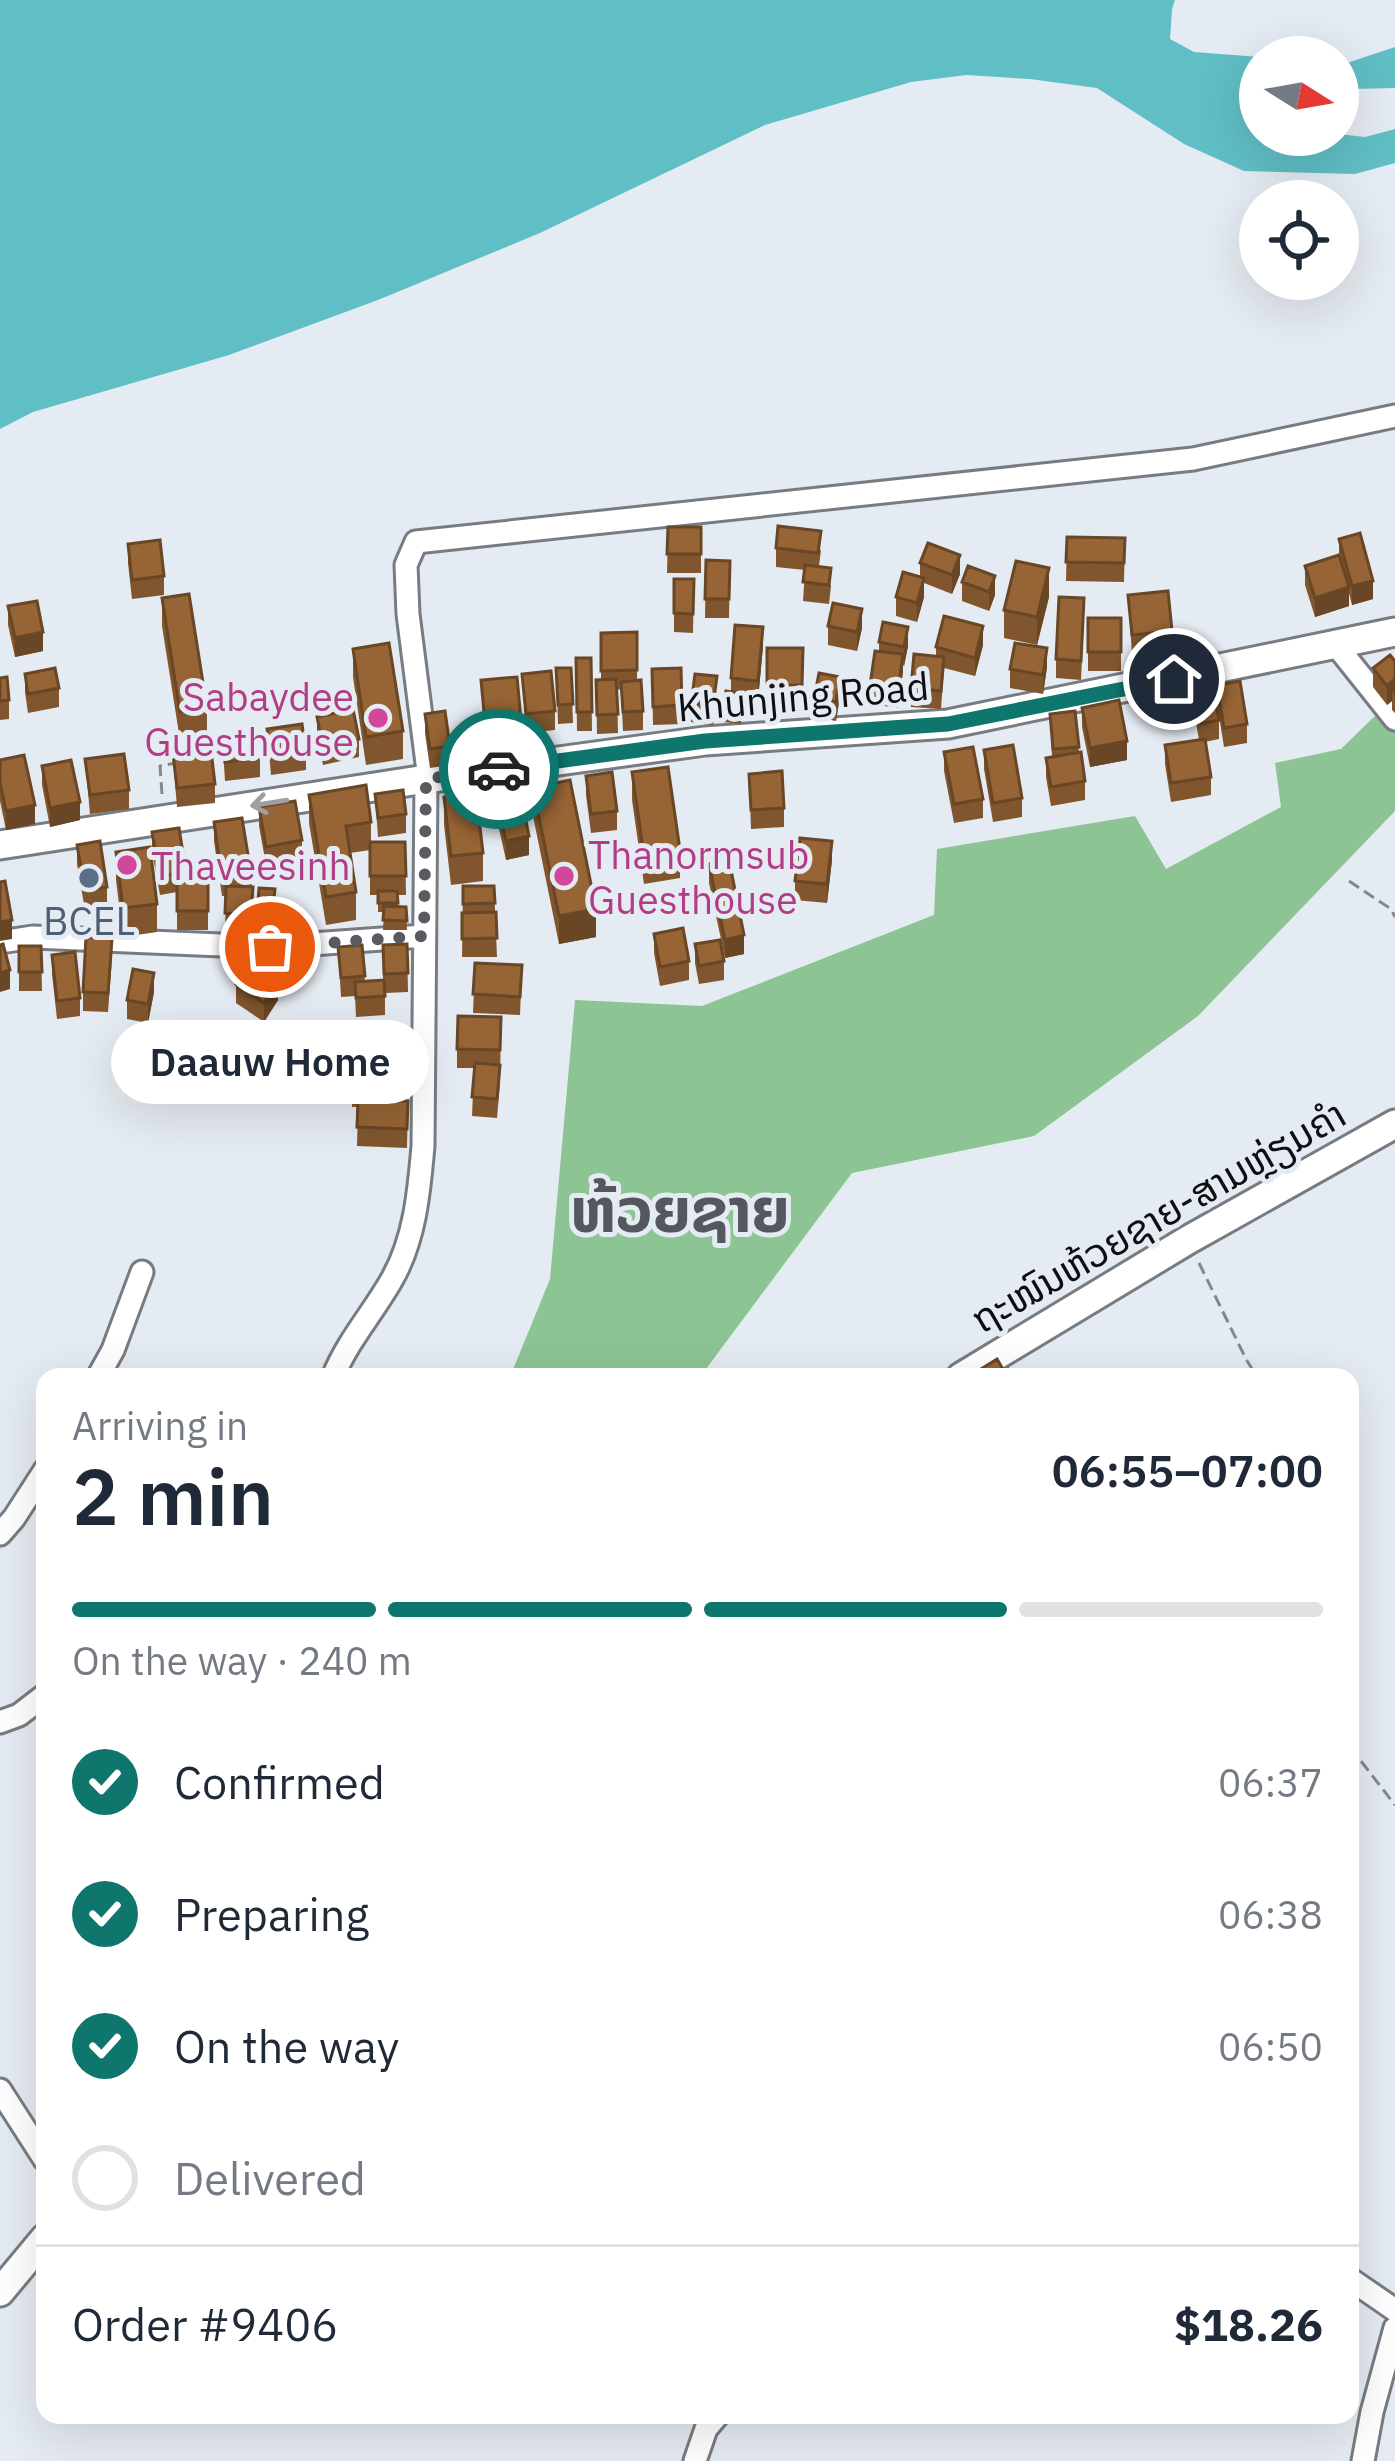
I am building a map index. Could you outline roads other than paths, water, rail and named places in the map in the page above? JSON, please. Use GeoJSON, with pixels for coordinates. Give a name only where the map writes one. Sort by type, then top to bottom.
{"type":"FeatureCollection","features":[{"type":"Feature","properties":{"kind":"main road","name":"Khunjing Road"},"geometry":{"type":"LineString","coordinates":[[0,845],[705,741],[948,724],[1395,632]]}},
{"type":"Feature","properties":{"kind":"main road","name":"ຖະໜົນຫ້ວຍຊາຍ-ສາມຫຼ່ຽມຄຳ"},"geometry":{"type":"LineString","coordinates":[[976,1368],[1188,1240],[1395,1124]]}},
{"type":"Feature","properties":{"kind":"main road"},"geometry":{"type":"LineString","coordinates":[[0,2292],[36,2249]]}},
{"type":"Feature","properties":{"kind":"street"},"geometry":{"type":"LineString","coordinates":[[336,1368],[393,1278],[410,1234],[423,1146],[428,779],[407,614],[406,565],[416,542],[1193,459],[1395,416]]}},
{"type":"Feature","properties":{"kind":"street"},"geometry":{"type":"LineString","coordinates":[[1336,645],[1395,719]]}},
{"type":"Feature","properties":{"kind":"street"},"geometry":{"type":"LineString","coordinates":[[0,942],[33,937],[270,947],[424,936]]}},
{"type":"Feature","properties":{"kind":"street"},"geometry":{"type":"LineString","coordinates":[[103,1368],[142,1271]]}},
{"type":"Feature","properties":{"kind":"street"},"geometry":{"type":"LineString","coordinates":[[0,1534],[36,1484]]}},
{"type":"Feature","properties":{"kind":"street"},"geometry":{"type":"LineString","coordinates":[[0,1722],[36,1702]]}},
{"type":"Feature","properties":{"kind":"street"},"geometry":{"type":"LineString","coordinates":[[0,2090],[36,2146]]}},
{"type":"Feature","properties":{"kind":"street"},"geometry":{"type":"LineString","coordinates":[[1359,2285],[1395,2311]]}},
{"type":"Feature","properties":{"kind":"street"},"geometry":{"type":"LineString","coordinates":[[1363,2461],[1395,2328]]}},
{"type":"Feature","properties":{"kind":"street"},"geometry":{"type":"LineString","coordinates":[[695,2461],[710,2424]]}},
{"type":"Feature","properties":{"kind":"water"},"geometry":{"type":"Polygon","coordinates":[[[0,0],[1175,0],[1170,39],[1194,52],[1239,55],[1239,156],[1359,156],[1359,136],[1395,129],[1395,163],[1355,174],[1244,171],[1184,144],[1097,88],[966,75],[911,82],[765,125],[540,233],[378,300],[229,355],[33,412],[0,429],[0,0]]]}},
{"type":"Feature","properties":{"kind":"water"},"geometry":{"type":"Polygon","coordinates":[[[1395,47],[1395,88],[1359,89],[1359,59],[1395,47]]]}},
{"type":"Feature","properties":{"kind":"place","name":"Sabaydee Guesthouse"},"geometry":{"type":"Point","coordinates":[378,718]}},
{"type":"Feature","properties":{"kind":"place","name":"Thaveesinh"},"geometry":{"type":"Point","coordinates":[127,865]}},
{"type":"Feature","properties":{"kind":"place","name":"Thanormsub Guesthouse"},"geometry":{"type":"Point","coordinates":[564,876]}},
{"type":"Feature","properties":{"kind":"place","name":"BCEL"},"geometry":{"type":"Point","coordinates":[89,878]}},
{"type":"Feature","properties":{"kind":"place","name":"Daauw Home"},"geometry":{"type":"Point","coordinates":[270,947]}},
{"type":"Feature","properties":{"kind":"district","name":"ຫ້ວຍຊາຍ"},"geometry":{"type":"Point","coordinates":[680,1208]}}]}
